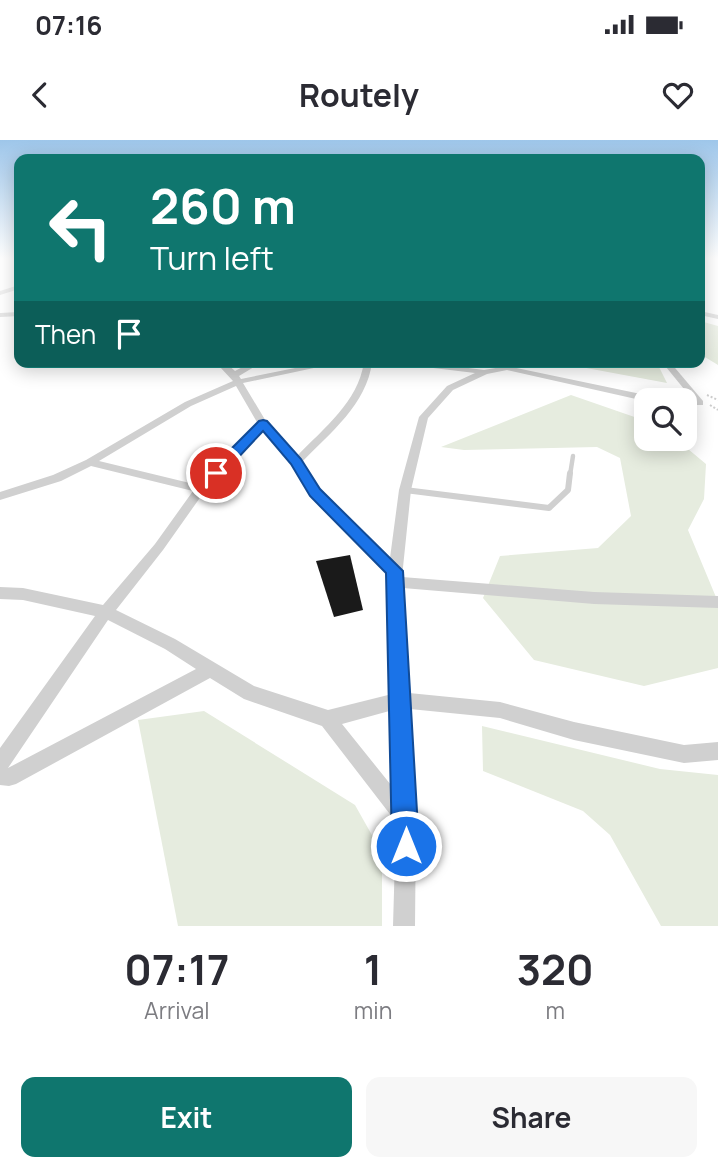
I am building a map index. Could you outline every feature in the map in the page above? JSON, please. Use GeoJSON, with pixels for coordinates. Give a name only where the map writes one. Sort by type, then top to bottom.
{"type":"FeatureCollection","features":[{"type":"Feature","properties":{"kind":"street"},"geometry":{"type":"LineString","coordinates":[[296,462],[355,400],[369,375],[369,368]]}},
{"type":"Feature","properties":{"kind":"street"},"geometry":{"type":"LineString","coordinates":[[451,368],[485,372]]}},
{"type":"Feature","properties":{"kind":"street"},"geometry":{"type":"LineString","coordinates":[[404,926],[406,819],[395,576],[405,489],[425,417],[450,388],[500,368]]}},
{"type":"Feature","properties":{"kind":"street"},"geometry":{"type":"LineString","coordinates":[[523,368],[634,396]]}},
{"type":"Feature","properties":{"kind":"street"},"geometry":{"type":"LineString","coordinates":[[671,368],[688,388]]}},
{"type":"Feature","properties":{"kind":"street"},"geometry":{"type":"LineString","coordinates":[[0,496],[57,478],[90,462],[188,404],[226,369],[263,424],[296,462],[315,493],[395,576],[594,598],[718,602]]}},
{"type":"Feature","properties":{"kind":"street"},"geometry":{"type":"LineString","coordinates":[[0,763],[106,612],[159,547],[200,489],[263,424]]}},
{"type":"Feature","properties":{"kind":"street"},"geometry":{"type":"LineString","coordinates":[[90,462],[200,489]]}},
{"type":"Feature","properties":{"kind":"street"},"geometry":{"type":"LineString","coordinates":[[0,593],[23,594],[106,612],[170,644],[250,693],[328,719],[399,700],[500,710],[574,731],[684,754],[718,751]]}},
{"type":"Feature","properties":{"kind":"street"},"geometry":{"type":"LineString","coordinates":[[0,776],[9,777],[211,669]]}},
{"type":"Feature","properties":{"kind":"street"},"geometry":{"type":"LineString","coordinates":[[328,719],[406,819]]}},
{"type":"Feature","properties":{"kind":"lane"},"geometry":{"type":"LineString","coordinates":[[405,489],[549,508],[568,490],[573,456]]}},
{"type":"Feature","properties":{"kind":"shaded area"},"geometry":{"type":"Polygon","coordinates":[[[705,322],[718,326],[718,365],[705,357],[705,322]]]}},
{"type":"Feature","properties":{"kind":"shaded area"},"geometry":{"type":"Polygon","coordinates":[[[586,368],[660,368],[667,383],[586,368]]]}},
{"type":"Feature","properties":{"kind":"shaded area"},"geometry":{"type":"Polygon","coordinates":[[[571,395],[634,417],[634,451],[690,451],[706,464],[704,499],[688,530],[718,602],[718,668],[644,686],[534,660],[483,598],[500,556],[598,548],[631,516],[620,458],[597,447],[464,450],[441,447],[571,395]]]}},
{"type":"Feature","properties":{"kind":"shaded area"},"geometry":{"type":"Polygon","coordinates":[[[204,711],[355,805],[382,853],[382,926],[178,926],[138,720],[204,711]]]}},
{"type":"Feature","properties":{"kind":"shaded area"},"geometry":{"type":"Polygon","coordinates":[[[482,726],[660,769],[718,775],[718,926],[661,926],[610,835],[583,811],[483,771],[482,726]]]}},
{"type":"Feature","properties":{"kind":"building"},"geometry":{"type":"Polygon","coordinates":[[[350,555],[363,610],[334,617],[316,561],[350,555]]]}},
{"type":"Feature","properties":{"kind":"route"},"geometry":{"type":"LineString","coordinates":[[216,473],[263,424],[296,462],[315,493],[395,571],[406,846]]}}]}
